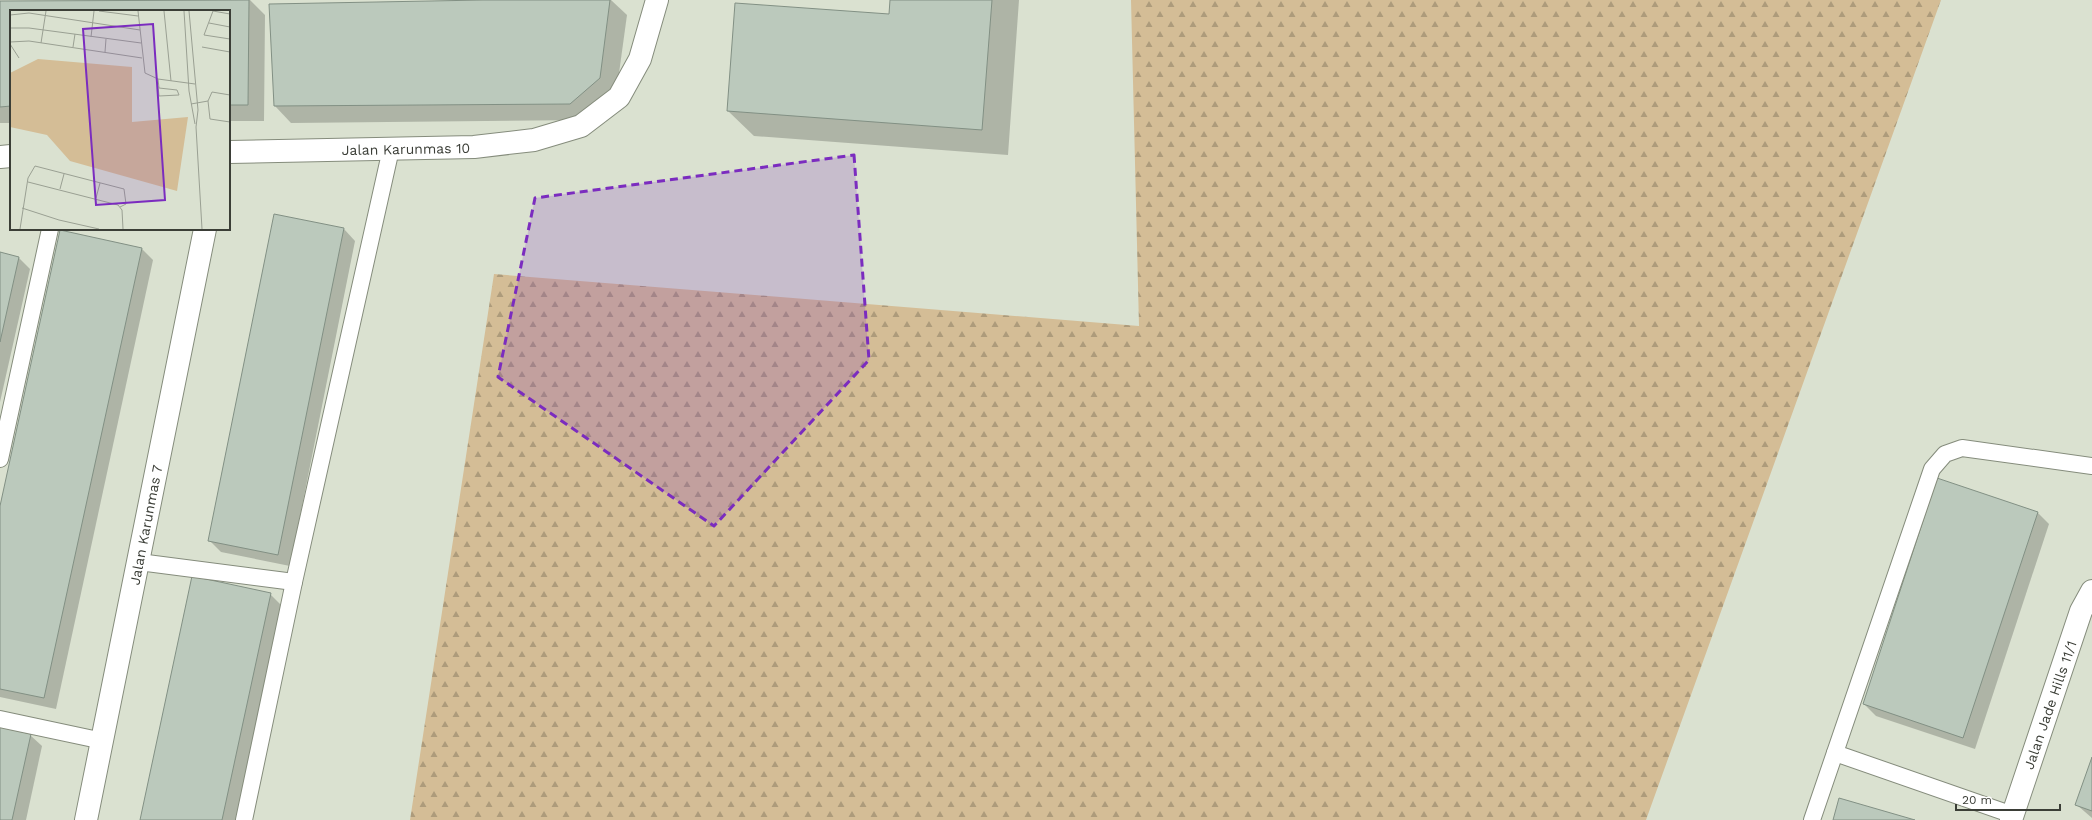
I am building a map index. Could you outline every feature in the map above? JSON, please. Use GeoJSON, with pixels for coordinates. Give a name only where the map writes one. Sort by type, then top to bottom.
{"type":"FeatureCollection","features":[{"type":"Feature","properties":{"kind":"street","name":"Jalan Karunmas 10"},"geometry":{"type":"LineString","coordinates":[[230,152],[474,147],[534,140],[581,126],[619,97],[640,59],[657,0]]}},
{"type":"Feature","properties":{"kind":"street"},"geometry":{"type":"LineString","coordinates":[[0,157],[10,156]]}},
{"type":"Feature","properties":{"kind":"street","name":"Jalan Karunmas 7"},"geometry":{"type":"LineString","coordinates":[[86,820],[205,230]]}},
{"type":"Feature","properties":{"kind":"street","name":"Jalan Jade Hills 11/1"},"geometry":{"type":"LineString","coordinates":[[2012,817],[2081,611],[2092,591]]}},
{"type":"Feature","properties":{"kind":"lane"},"geometry":{"type":"LineString","coordinates":[[244,820],[294,582],[391,149]]}},
{"type":"Feature","properties":{"kind":"lane"},"geometry":{"type":"LineString","coordinates":[[0,459],[50,230]]}},
{"type":"Feature","properties":{"kind":"lane"},"geometry":{"type":"LineString","coordinates":[[1812,820],[1932,469],[1945,454],[1962,448],[2092,466]]}},
{"type":"Feature","properties":{"kind":"lane"},"geometry":{"type":"LineString","coordinates":[[139,562],[294,582]]}},
{"type":"Feature","properties":{"kind":"lane"},"geometry":{"type":"LineString","coordinates":[[0,719],[103,741]]}},
{"type":"Feature","properties":{"kind":"lane"},"geometry":{"type":"LineString","coordinates":[[1835,753],[2012,817]]}},
{"type":"Feature","properties":{"kind":"highlighted area"},"geometry":{"type":"Polygon","coordinates":[[[854,155],[869,360],[714,526],[498,377],[535,198],[854,155]]]}},
{"type":"Feature","properties":{"kind":"green space"},"geometry":{"type":"Polygon","coordinates":[[[1131,0],[1941,0],[1646,820],[410,820],[494,274],[1139,326],[1131,0]]]}},
{"type":"Feature","properties":{"kind":"building"},"geometry":{"type":"Polygon","coordinates":[[[249,0],[248,105],[230,105],[230,10],[10,10],[10,106],[0,107],[0,1],[249,0]]]}},
{"type":"Feature","properties":{"kind":"building"},"geometry":{"type":"Polygon","coordinates":[[[483,0],[610,0],[600,78],[570,104],[274,106],[269,4],[483,0]]]}},
{"type":"Feature","properties":{"kind":"building"},"geometry":{"type":"Polygon","coordinates":[[[890,0],[992,0],[982,130],[727,111],[735,3],[889,14],[890,0]]]}},
{"type":"Feature","properties":{"kind":"building"},"geometry":{"type":"Polygon","coordinates":[[[274,214],[344,228],[278,555],[208,541],[274,214]]]}},
{"type":"Feature","properties":{"kind":"building"},"geometry":{"type":"Polygon","coordinates":[[[60,230],[142,248],[44,698],[0,689],[0,506],[60,230]]]}},
{"type":"Feature","properties":{"kind":"building"},"geometry":{"type":"Polygon","coordinates":[[[0,252],[19,257],[0,342],[0,252]]]}},
{"type":"Feature","properties":{"kind":"building"},"geometry":{"type":"Polygon","coordinates":[[[1937,478],[2038,512],[1963,738],[1863,704],[1937,478]]]}},
{"type":"Feature","properties":{"kind":"building"},"geometry":{"type":"Polygon","coordinates":[[[192,576],[271,593],[222,820],[140,820],[192,576]]]}},
{"type":"Feature","properties":{"kind":"building"},"geometry":{"type":"Polygon","coordinates":[[[0,727],[31,734],[12,820],[0,820],[0,727]]]}},
{"type":"Feature","properties":{"kind":"building"},"geometry":{"type":"Polygon","coordinates":[[[2092,757],[2092,811],[2075,805],[2092,757]]]}},
{"type":"Feature","properties":{"kind":"building"},"geometry":{"type":"Polygon","coordinates":[[[1839,798],[1915,820],[1833,820],[1839,798]]]}}]}
